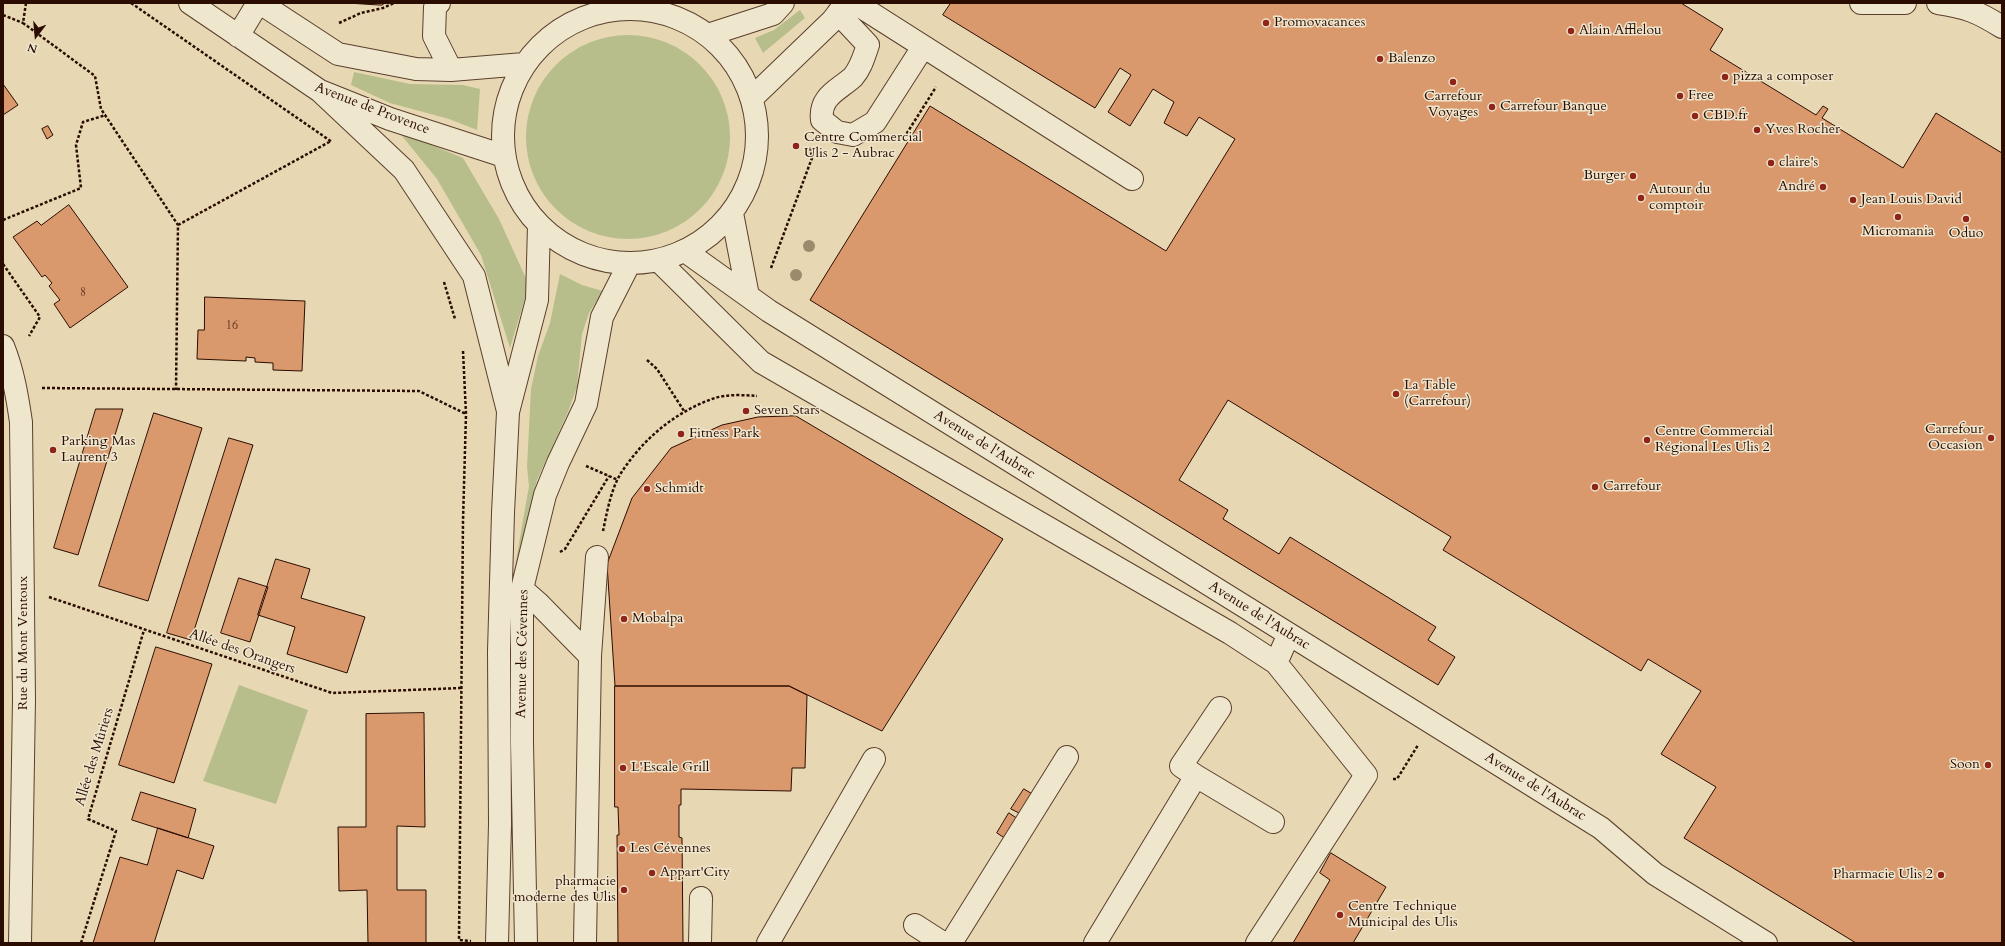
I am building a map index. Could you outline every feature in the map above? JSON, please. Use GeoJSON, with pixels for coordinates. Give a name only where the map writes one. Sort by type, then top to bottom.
{"type":"FeatureCollection","features":[{"type":"Feature","properties":{"kind":"street","name":"Avenue de Provence"},"geometry":{"type":"LineString","coordinates":[[190,3],[320,91],[390,118],[504,156]]}},
{"type":"Feature","properties":{"kind":"street"},"geometry":{"type":"LineString","coordinates":[[238,36],[259,3],[338,54],[410,68],[451,70],[524,64]]}},
{"type":"Feature","properties":{"kind":"street"},"geometry":{"type":"LineString","coordinates":[[439,3],[435,7],[434,36],[451,70]]}},
{"type":"Feature","properties":{"kind":"street"},"geometry":{"type":"LineString","coordinates":[[708,35],[773,14],[783,3]]}},
{"type":"Feature","properties":{"kind":"street"},"geometry":{"type":"LineString","coordinates":[[1861,3],[1905,3]]}},
{"type":"Feature","properties":{"kind":"street"},"geometry":{"type":"LineString","coordinates":[[1938,3],[1957,6],[1978,12],[2002,27]]}},
{"type":"Feature","properties":{"kind":"street"},"geometry":{"type":"LineString","coordinates":[[606,6],[643,9],[674,16],[708,35],[733,60],[752,98],[757,121],[758,145],[754,169],[745,192],[732,213],[711,235],[694,247],[658,260],[628,264],[598,260],[561,244],[540,225],[513,188],[504,156],[502,124],[510,93],[524,64],[548,38],[578,19],[606,6]]}},
{"type":"Feature","properties":{"kind":"street"},"geometry":{"type":"LineString","coordinates":[[752,98],[846,6]]}},
{"type":"Feature","properties":{"kind":"street"},"geometry":{"type":"LineString","coordinates":[[846,6],[868,45],[856,72],[831,94],[821,112],[822,120],[837,132],[853,135],[875,122],[923,47]]}},
{"type":"Feature","properties":{"kind":"street"},"geometry":{"type":"LineString","coordinates":[[846,6],[923,47],[1132,179]]}},
{"type":"Feature","properties":{"kind":"street"},"geometry":{"type":"LineString","coordinates":[[320,91],[404,170],[474,276],[508,412]]}},
{"type":"Feature","properties":{"kind":"street"},"geometry":{"type":"LineString","coordinates":[[732,213],[748,296]]}},
{"type":"Feature","properties":{"kind":"street","name":"Avenue des Cévennes"},"geometry":{"type":"LineString","coordinates":[[489,942],[500,824],[499,651],[508,412],[537,300],[540,225]]}},
{"type":"Feature","properties":{"kind":"street","name":"Avenue de l'Aubrac"},"geometry":{"type":"LineString","coordinates":[[685,251],[769,311],[1601,828],[1655,874],[1766,943]]}},
{"type":"Feature","properties":{"kind":"street"},"geometry":{"type":"LineString","coordinates":[[658,260],[761,362],[1230,633],[1276,663],[1366,775],[1257,943]]}},
{"type":"Feature","properties":{"kind":"street","name":"Avenue des Cévennes"},"geometry":{"type":"LineString","coordinates":[[526,943],[521,703],[522,588],[545,495],[558,463],[586,404],[602,318],[628,264]]}},
{"type":"Feature","properties":{"kind":"street","name":"Rue du Mont Ventoux"},"geometry":{"type":"LineString","coordinates":[[7,355],[16,388],[21,422],[24,699],[20,943]]}},
{"type":"Feature","properties":{"kind":"street"},"geometry":{"type":"LineString","coordinates":[[585,943],[590,656],[597,557]]}},
{"type":"Feature","properties":{"kind":"street"},"geometry":{"type":"LineString","coordinates":[[522,588],[590,656]]}},
{"type":"Feature","properties":{"kind":"street"},"geometry":{"type":"LineString","coordinates":[[1276,663],[1289,634]]}},
{"type":"Feature","properties":{"kind":"street"},"geometry":{"type":"LineString","coordinates":[[1220,708],[1181,766],[1273,822]]}},
{"type":"Feature","properties":{"kind":"street"},"geometry":{"type":"LineString","coordinates":[[951,943],[1067,757]]}},
{"type":"Feature","properties":{"kind":"street"},"geometry":{"type":"LineString","coordinates":[[768,943],[874,759]]}},
{"type":"Feature","properties":{"kind":"street"},"geometry":{"type":"LineString","coordinates":[[1095,943],[1196,776]]}},
{"type":"Feature","properties":{"kind":"street"},"geometry":{"type":"LineString","coordinates":[[700,943],[701,898]]}},
{"type":"Feature","properties":{"kind":"street"},"geometry":{"type":"LineString","coordinates":[[915,925],[943,943]]}},
{"type":"Feature","properties":{"kind":"path"},"geometry":{"type":"LineString","coordinates":[[23,23],[26,3]]}},
{"type":"Feature","properties":{"kind":"path"},"geometry":{"type":"LineString","coordinates":[[131,3],[338,146]]}},
{"type":"Feature","properties":{"kind":"path"},"geometry":{"type":"LineString","coordinates":[[334,26],[361,13],[383,8],[394,3]]}},
{"type":"Feature","properties":{"kind":"path"},"geometry":{"type":"LineString","coordinates":[[3,16],[23,23],[95,76],[101,108],[178,225],[176,390]]}},
{"type":"Feature","properties":{"kind":"path"},"geometry":{"type":"LineString","coordinates":[[3,220],[81,188],[76,145],[83,122],[106,115]]}},
{"type":"Feature","properties":{"kind":"path"},"geometry":{"type":"LineString","coordinates":[[178,225],[331,141]]}},
{"type":"Feature","properties":{"kind":"path"},"geometry":{"type":"LineString","coordinates":[[3,264],[40,318],[7,355]]}},
{"type":"Feature","properties":{"kind":"path"},"geometry":{"type":"LineString","coordinates":[[441,276],[457,326]]}},
{"type":"Feature","properties":{"kind":"path"},"geometry":{"type":"LineString","coordinates":[[463,347],[466,414],[461,688],[460,940],[489,942]]}},
{"type":"Feature","properties":{"kind":"path"},"geometry":{"type":"LineString","coordinates":[[647,360],[656,369],[684,411]]}},
{"type":"Feature","properties":{"kind":"path"},"geometry":{"type":"LineString","coordinates":[[16,388],[419,391],[466,414]]}},
{"type":"Feature","properties":{"kind":"path"},"geometry":{"type":"LineString","coordinates":[[597,557],[608,508],[621,473],[648,440],[679,413],[716,398],[742,395],[757,396]]}},
{"type":"Feature","properties":{"kind":"path"},"geometry":{"type":"LineString","coordinates":[[586,466],[618,480]]}},
{"type":"Feature","properties":{"kind":"path"},"geometry":{"type":"LineString","coordinates":[[555,555],[565,549],[609,476]]}},
{"type":"Feature","properties":{"kind":"path","name":"Allée des Orangers"},"geometry":{"type":"LineString","coordinates":[[24,589],[332,693],[461,688]]}},
{"type":"Feature","properties":{"kind":"path","name":"Allée des Mûriers"},"geometry":{"type":"LineString","coordinates":[[81,943],[116,831],[88,819],[144,630]]}},
{"type":"Feature","properties":{"kind":"path"},"geometry":{"type":"LineString","coordinates":[[1397,779],[1419,744]]}},
{"type":"Feature","properties":{"kind":"green space"},"geometry":{"type":"Polygon","coordinates":[[[800,10],[805,18],[763,53],[755,38],[774,30],[800,10]]]}},
{"type":"Feature","properties":{"kind":"green space"},"geometry":{"type":"Polygon","coordinates":[[[618,35],[638,35],[658,39],[676,47],[693,58],[707,72],[718,89],[726,107],[730,127],[730,147],[726,167],[718,185],[707,202],[693,216],[676,227],[658,235],[638,239],[618,239],[598,235],[580,227],[563,216],[549,202],[538,185],[530,167],[526,147],[526,127],[530,107],[538,89],[549,72],[563,58],[580,47],[598,39],[618,35]]]}},
{"type":"Feature","properties":{"kind":"green space"},"geometry":{"type":"Polygon","coordinates":[[[354,72],[410,84],[463,85],[480,89],[477,130],[449,119],[390,103],[351,85],[354,72]]]}},
{"type":"Feature","properties":{"kind":"green space"},"geometry":{"type":"Polygon","coordinates":[[[398,131],[463,158],[499,219],[529,285],[510,348],[481,255],[437,179],[398,131]]]}},
{"type":"Feature","properties":{"kind":"green space"},"geometry":{"type":"Polygon","coordinates":[[[560,274],[582,285],[603,291],[589,313],[582,334],[577,387],[568,412],[537,480],[518,566],[513,578],[529,486],[527,467],[531,389],[538,356],[550,323],[560,274]]]}},
{"type":"Feature","properties":{"kind":"green space"},"geometry":{"type":"Polygon","coordinates":[[[239,685],[308,710],[276,804],[203,781],[239,685]]]}},
{"type":"Feature","properties":{"kind":"building"},"geometry":{"type":"Polygon","coordinates":[[[348,3],[385,3],[382,5],[348,3]]]}},
{"type":"Feature","properties":{"kind":"building","name":"Centre Commercial Régional Les Ulis 2"},"geometry":{"type":"Polygon","coordinates":[[[951,3],[1681,3],[1723,29],[1710,50],[1816,115],[1823,106],[1828,109],[1822,118],[1903,168],[1936,113],[2002,153],[2002,943],[1856,943],[1684,838],[1716,787],[1661,754],[1701,691],[1648,659],[1641,671],[1443,550],[1451,537],[1228,400],[1179,480],[1228,510],[1223,519],[1279,554],[1290,537],[1436,627],[1428,640],[1455,657],[1438,685],[810,300],[930,106],[1166,251],[1235,139],[1199,117],[1187,136],[1164,123],[1174,102],[1153,89],[1130,126],[1108,112],[1131,75],[1120,68],[1095,108],[943,15],[951,3]]]}},
{"type":"Feature","properties":{"kind":"building"},"geometry":{"type":"Polygon","coordinates":[[[3,84],[18,105],[3,115],[3,84]]]}},
{"type":"Feature","properties":{"kind":"building"},"geometry":{"type":"Polygon","coordinates":[[[48,126],[53,135],[47,139],[42,129],[48,126]]]}},
{"type":"Feature","properties":{"kind":"building"},"geometry":{"type":"Polygon","coordinates":[[[69,205],[128,287],[70,328],[54,304],[60,300],[49,286],[52,283],[45,275],[42,277],[13,237],[37,221],[41,225],[69,205]]]}},
{"type":"Feature","properties":{"kind":"building"},"geometry":{"type":"Polygon","coordinates":[[[205,297],[305,301],[302,371],[273,370],[273,363],[255,362],[255,358],[246,357],[246,361],[197,359],[198,330],[204,330],[205,297]]]}},
{"type":"Feature","properties":{"kind":"building"},"geometry":{"type":"Polygon","coordinates":[[[96,409],[123,409],[78,555],[54,548],[96,409]]]}},
{"type":"Feature","properties":{"kind":"building"},"geometry":{"type":"Polygon","coordinates":[[[154,413],[202,428],[148,601],[99,586],[154,413]]]}},
{"type":"Feature","properties":{"kind":"building"},"geometry":{"type":"Polygon","coordinates":[[[796,416],[1003,539],[882,731],[789,686],[615,686],[607,564],[632,498],[671,448],[722,425],[758,417],[796,416]]]}},
{"type":"Feature","properties":{"kind":"building"},"geometry":{"type":"Polygon","coordinates":[[[229,438],[253,445],[191,640],[167,633],[229,438]]]}},
{"type":"Feature","properties":{"kind":"building"},"geometry":{"type":"Polygon","coordinates":[[[276,559],[310,569],[301,598],[365,617],[347,673],[287,654],[295,627],[258,615],[276,559]]]}},
{"type":"Feature","properties":{"kind":"building"},"geometry":{"type":"Polygon","coordinates":[[[239,578],[268,587],[250,642],[221,633],[239,578]]]}},
{"type":"Feature","properties":{"kind":"building"},"geometry":{"type":"Polygon","coordinates":[[[156,647],[212,664],[174,783],[119,765],[156,647]]]}},
{"type":"Feature","properties":{"kind":"building"},"geometry":{"type":"Polygon","coordinates":[[[615,686],[789,686],[807,695],[805,768],[792,768],[791,791],[681,789],[681,805],[679,805],[679,837],[682,838],[683,943],[618,943],[617,835],[619,835],[618,807],[615,807],[615,686]]]}},
{"type":"Feature","properties":{"kind":"building"},"geometry":{"type":"Polygon","coordinates":[[[424,713],[425,827],[397,826],[397,890],[426,890],[426,943],[368,943],[367,890],[339,891],[338,827],[366,827],[366,714],[424,713]]]}},
{"type":"Feature","properties":{"kind":"building"},"geometry":{"type":"Polygon","coordinates":[[[1024,789],[1034,795],[1021,814],[1011,809],[1024,789]]]}},
{"type":"Feature","properties":{"kind":"building"},"geometry":{"type":"Polygon","coordinates":[[[141,792],[196,809],[188,838],[132,820],[141,792]]]}},
{"type":"Feature","properties":{"kind":"building"},"geometry":{"type":"Polygon","coordinates":[[[1009,813],[1018,819],[1006,839],[997,833],[1009,813]]]}},
{"type":"Feature","properties":{"kind":"building"},"geometry":{"type":"Polygon","coordinates":[[[158,828],[214,846],[203,879],[177,870],[154,943],[93,943],[120,857],[147,865],[158,828]]]}},
{"type":"Feature","properties":{"kind":"building","name":"Centre Technique Municipal des Ulis"},"geometry":{"type":"Polygon","coordinates":[[[1331,853],[1386,887],[1353,943],[1293,943],[1330,880],[1320,873],[1331,853]]]}},
{"type":"Feature","properties":{"kind":"place","name":"Promovacances"},"geometry":{"type":"Point","coordinates":[1266,23]}},
{"type":"Feature","properties":{"kind":"place","name":"Alain Afflelou"},"geometry":{"type":"Point","coordinates":[1571,31]}},
{"type":"Feature","properties":{"kind":"place","name":"Balenzo"},"geometry":{"type":"Point","coordinates":[1380,59]}},
{"type":"Feature","properties":{"kind":"place","name":"pizza a composer"},"geometry":{"type":"Point","coordinates":[1725,77]}},
{"type":"Feature","properties":{"kind":"place","name":"Carrefour Voyages"},"geometry":{"type":"Point","coordinates":[1453,82]}},
{"type":"Feature","properties":{"kind":"place","name":"Free"},"geometry":{"type":"Point","coordinates":[1680,96]}},
{"type":"Feature","properties":{"kind":"place","name":"Carrefour Banque"},"geometry":{"type":"Point","coordinates":[1492,107]}},
{"type":"Feature","properties":{"kind":"place","name":"CBD.fr"},"geometry":{"type":"Point","coordinates":[1695,116]}},
{"type":"Feature","properties":{"kind":"place","name":"Yves Rocher"},"geometry":{"type":"Point","coordinates":[1757,130]}},
{"type":"Feature","properties":{"kind":"place","name":"Centre Commercial Ulis 2 - Aubrac"},"geometry":{"type":"Point","coordinates":[796,146]}},
{"type":"Feature","properties":{"kind":"place","name":"claire's"},"geometry":{"type":"Point","coordinates":[1771,163]}},
{"type":"Feature","properties":{"kind":"place","name":"Burger"},"geometry":{"type":"Point","coordinates":[1633,176]}},
{"type":"Feature","properties":{"kind":"place","name":"André"},"geometry":{"type":"Point","coordinates":[1823,187]}},
{"type":"Feature","properties":{"kind":"place","name":"Autour du comptoir"},"geometry":{"type":"Point","coordinates":[1641,198]}},
{"type":"Feature","properties":{"kind":"place","name":"Jean Louis David"},"geometry":{"type":"Point","coordinates":[1853,200]}},
{"type":"Feature","properties":{"kind":"place","name":"Micromania"},"geometry":{"type":"Point","coordinates":[1898,217]}},
{"type":"Feature","properties":{"kind":"place","name":"Oduo"},"geometry":{"type":"Point","coordinates":[1966,219]}},
{"type":"Feature","properties":{"kind":"place","name":"La Table (Carrefour)"},"geometry":{"type":"Point","coordinates":[1396,394]}},
{"type":"Feature","properties":{"kind":"place","name":"Seven Stars"},"geometry":{"type":"Point","coordinates":[746,411]}},
{"type":"Feature","properties":{"kind":"place","name":"Fitness Park"},"geometry":{"type":"Point","coordinates":[681,434]}},
{"type":"Feature","properties":{"kind":"place","name":"Carrefour Occasion"},"geometry":{"type":"Point","coordinates":[1991,438]}},
{"type":"Feature","properties":{"kind":"place","name":"Centre Commercial Régional Les Ulis 2"},"geometry":{"type":"Point","coordinates":[1647,440]}},
{"type":"Feature","properties":{"kind":"place","name":"Parking Mas Laurent 3"},"geometry":{"type":"Point","coordinates":[53,450]}},
{"type":"Feature","properties":{"kind":"place","name":"Carrefour"},"geometry":{"type":"Point","coordinates":[1595,487]}},
{"type":"Feature","properties":{"kind":"place","name":"Schmidt"},"geometry":{"type":"Point","coordinates":[647,489]}},
{"type":"Feature","properties":{"kind":"place","name":"Mobalpa"},"geometry":{"type":"Point","coordinates":[624,619]}},
{"type":"Feature","properties":{"kind":"place","name":"Soon"},"geometry":{"type":"Point","coordinates":[1988,765]}},
{"type":"Feature","properties":{"kind":"place","name":"L'Escale Grill"},"geometry":{"type":"Point","coordinates":[623,768]}},
{"type":"Feature","properties":{"kind":"place","name":"Les Cévennes"},"geometry":{"type":"Point","coordinates":[622,849]}},
{"type":"Feature","properties":{"kind":"place","name":"Appart'City"},"geometry":{"type":"Point","coordinates":[652,873]}},
{"type":"Feature","properties":{"kind":"place","name":"Pharmacie Ulis 2"},"geometry":{"type":"Point","coordinates":[1941,875]}},
{"type":"Feature","properties":{"kind":"place","name":"pharmacie moderne des Ulis"},"geometry":{"type":"Point","coordinates":[624,890]}},
{"type":"Feature","properties":{"kind":"place","name":"Centre Technique Municipal des Ulis"},"geometry":{"type":"Point","coordinates":[1340,915]}}]}
